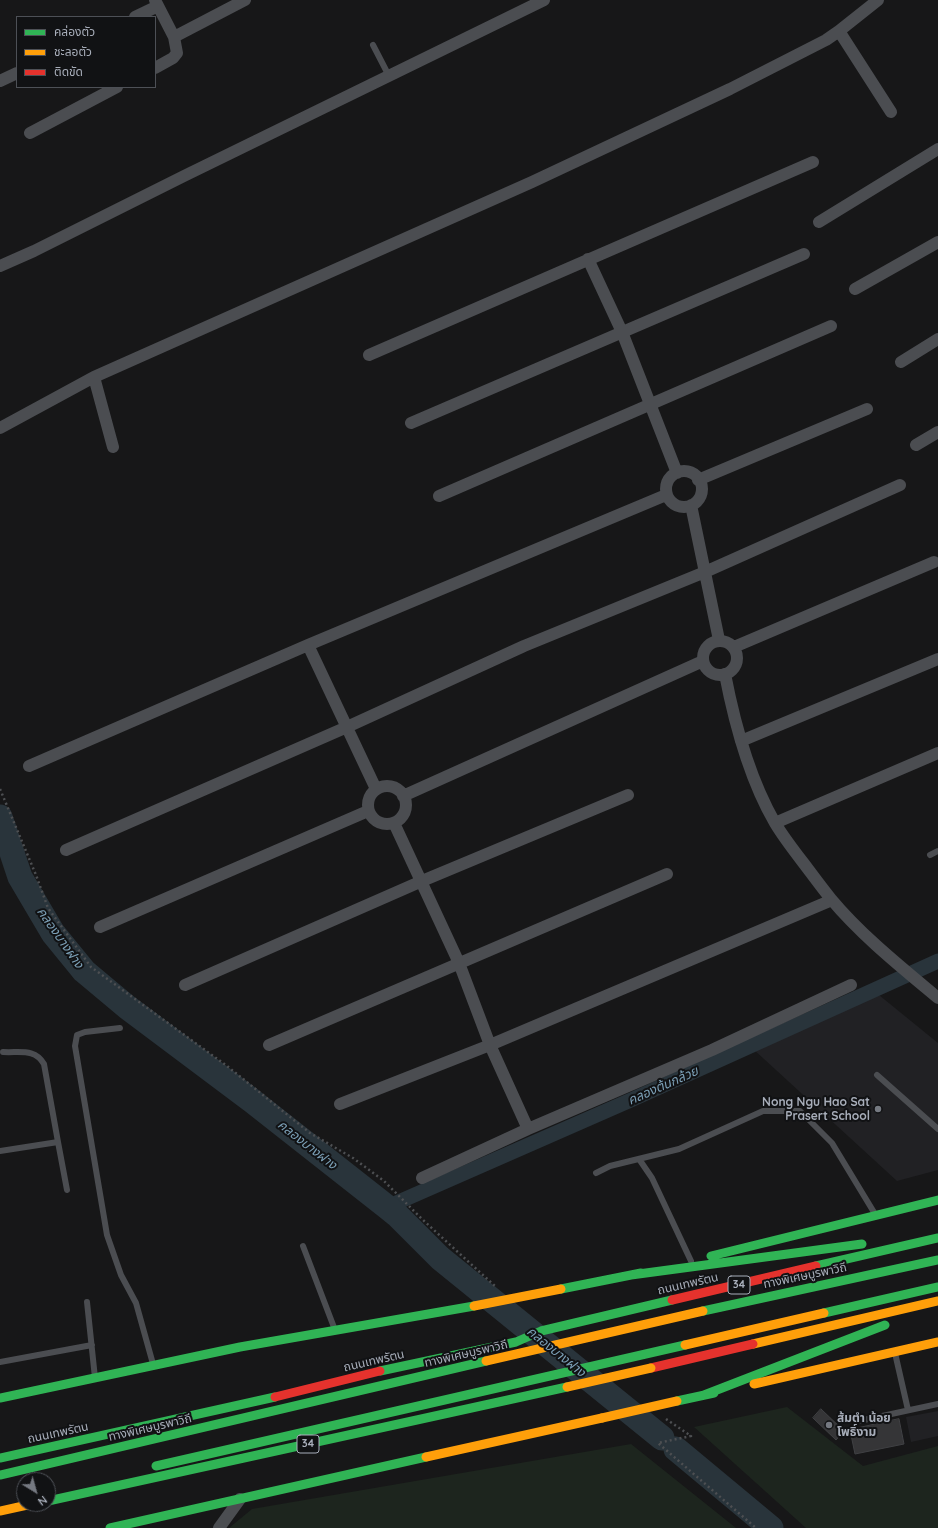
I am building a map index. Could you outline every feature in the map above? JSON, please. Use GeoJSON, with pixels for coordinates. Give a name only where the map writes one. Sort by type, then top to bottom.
{"type":"FeatureCollection","features":[{"type":"Feature","properties":{"kind":"main road","name":"ถนนเทพรัตน"},"geometry":{"type":"LineString","coordinates":[[0,1398],[240,1347],[474,1306],[631,1275],[938,1200]]}},
{"type":"Feature","properties":{"kind":"main road"},"geometry":{"type":"LineString","coordinates":[[631,1275],[938,1233]]}},
{"type":"Feature","properties":{"kind":"main road","name":"ถนนเทพรัตน"},"geometry":{"type":"LineString","coordinates":[[0,1458],[249,1403],[420,1362],[516,1342],[541,1331],[938,1238]]}},
{"type":"Feature","properties":{"kind":"main road","name":"ทางพิเศษบูรพาวิถี"},"geometry":{"type":"LineString","coordinates":[[0,1474],[740,1302],[938,1260]]}},
{"type":"Feature","properties":{"kind":"main road"},"geometry":{"type":"LineString","coordinates":[[148,1468],[938,1287]]}},
{"type":"Feature","properties":{"kind":"main road","name":"34"},"geometry":{"type":"LineString","coordinates":[[56,1499],[567,1387],[938,1301]]}},
{"type":"Feature","properties":{"kind":"main road"},"geometry":{"type":"LineString","coordinates":[[704,1395],[938,1305]]}},
{"type":"Feature","properties":{"kind":"main road"},"geometry":{"type":"LineString","coordinates":[[110,1528],[938,1342]]}},
{"type":"Feature","properties":{"kind":"main road"},"geometry":{"type":"LineString","coordinates":[[0,1502],[14,1498]]}},
{"type":"Feature","properties":{"kind":"main road"},"geometry":{"type":"LineString","coordinates":[[0,1511],[16,1508]]}},
{"type":"Feature","properties":{"kind":"street"},"geometry":{"type":"LineString","coordinates":[[174,37],[245,0]]}},
{"type":"Feature","properties":{"kind":"street"},"geometry":{"type":"LineString","coordinates":[[0,266],[34,251],[389,76],[522,5],[544,0]]}},
{"type":"Feature","properties":{"kind":"street"},"geometry":{"type":"LineString","coordinates":[[0,428],[94,377],[532,182],[730,89],[826,40],[878,0]]}},
{"type":"Feature","properties":{"kind":"street"},"geometry":{"type":"LineString","coordinates":[[136,16],[156,3],[174,37],[177,55],[156,67]]}},
{"type":"Feature","properties":{"kind":"street"},"geometry":{"type":"LineString","coordinates":[[839,31],[891,112]]}},
{"type":"Feature","properties":{"kind":"street"},"geometry":{"type":"LineString","coordinates":[[0,81],[16,73]]}},
{"type":"Feature","properties":{"kind":"street"},"geometry":{"type":"LineString","coordinates":[[30,133],[115,88]]}},
{"type":"Feature","properties":{"kind":"street"},"geometry":{"type":"LineString","coordinates":[[819,222],[938,149]]}},
{"type":"Feature","properties":{"kind":"street"},"geometry":{"type":"LineString","coordinates":[[369,355],[813,162]]}},
{"type":"Feature","properties":{"kind":"street"},"geometry":{"type":"LineString","coordinates":[[855,289],[938,242]]}},
{"type":"Feature","properties":{"kind":"street"},"geometry":{"type":"LineString","coordinates":[[411,423],[804,254]]}},
{"type":"Feature","properties":{"kind":"street"},"geometry":{"type":"LineString","coordinates":[[588,259],[622,332],[677,473]]}},
{"type":"Feature","properties":{"kind":"street"},"geometry":{"type":"LineString","coordinates":[[440,496],[831,326]]}},
{"type":"Feature","properties":{"kind":"street"},"geometry":{"type":"LineString","coordinates":[[902,362],[938,339]]}},
{"type":"Feature","properties":{"kind":"street"},"geometry":{"type":"LineString","coordinates":[[94,377],[112,447]]}},
{"type":"Feature","properties":{"kind":"street"},"geometry":{"type":"LineString","coordinates":[[698,480],[867,409]]}},
{"type":"Feature","properties":{"kind":"street"},"geometry":{"type":"LineString","coordinates":[[916,445],[938,432]]}},
{"type":"Feature","properties":{"kind":"street"},"geometry":{"type":"LineString","coordinates":[[689,472],[695,475],[698,480],[701,491],[696,502],[691,506],[686,507],[675,505],[666,495],[666,485],[677,473],[689,472]]}},
{"type":"Feature","properties":{"kind":"street"},"geometry":{"type":"LineString","coordinates":[[66,850],[347,727],[524,646],[705,572],[900,485]]}},
{"type":"Feature","properties":{"kind":"street"},"geometry":{"type":"LineString","coordinates":[[29,766],[308,645],[666,495]]}},
{"type":"Feature","properties":{"kind":"street"},"geometry":{"type":"LineString","coordinates":[[691,506],[719,640]]}},
{"type":"Feature","properties":{"kind":"street"},"geometry":{"type":"LineString","coordinates":[[734,647],[934,562]]}},
{"type":"Feature","properties":{"kind":"street"},"geometry":{"type":"LineString","coordinates":[[719,640],[724,641],[734,647],[737,652],[737,663],[730,672],[720,675],[709,671],[703,661],[705,650],[713,642],[719,640]]}},
{"type":"Feature","properties":{"kind":"street"},"geometry":{"type":"LineString","coordinates":[[308,645],[376,789]]}},
{"type":"Feature","properties":{"kind":"street"},"geometry":{"type":"LineString","coordinates":[[741,741],[938,659]]}},
{"type":"Feature","properties":{"kind":"street"},"geometry":{"type":"LineString","coordinates":[[403,796],[703,661]]}},
{"type":"Feature","properties":{"kind":"street"},"geometry":{"type":"LineString","coordinates":[[725,674],[731,707],[741,741],[756,785],[775,823],[832,900],[867,936],[938,998]]}},
{"type":"Feature","properties":{"kind":"street"},"geometry":{"type":"LineString","coordinates":[[775,823],[938,753]]}},
{"type":"Feature","properties":{"kind":"street"},"geometry":{"type":"LineString","coordinates":[[388,786],[400,791],[406,802],[405,809],[399,820],[388,824],[376,821],[368,811],[368,799],[376,789],[388,786]]}},
{"type":"Feature","properties":{"kind":"street"},"geometry":{"type":"LineString","coordinates":[[185,985],[422,882],[628,795]]}},
{"type":"Feature","properties":{"kind":"street"},"geometry":{"type":"LineString","coordinates":[[100,927],[368,811]]}},
{"type":"Feature","properties":{"kind":"street"},"geometry":{"type":"LineString","coordinates":[[394,823],[459,963],[490,1045],[528,1129]]}},
{"type":"Feature","properties":{"kind":"street"},"geometry":{"type":"LineString","coordinates":[[269,1045],[667,874]]}},
{"type":"Feature","properties":{"kind":"street"},"geometry":{"type":"LineString","coordinates":[[340,1104],[490,1045],[832,900]]}},
{"type":"Feature","properties":{"kind":"street"},"geometry":{"type":"LineString","coordinates":[[422,1178],[528,1129],[712,1050],[851,985]]}},
{"type":"Feature","properties":{"kind":"street"},"geometry":{"type":"LineString","coordinates":[[219,1528],[240,1499]]}},
{"type":"Feature","properties":{"kind":"lane"},"geometry":{"type":"LineString","coordinates":[[373,45],[389,76]]}},
{"type":"Feature","properties":{"kind":"lane"},"geometry":{"type":"LineString","coordinates":[[930,855],[938,851]]}},
{"type":"Feature","properties":{"kind":"lane"},"geometry":{"type":"LineString","coordinates":[[120,1028],[85,1032],[77,1035],[75,1046],[106,1235],[121,1275],[136,1303],[153,1365]]}},
{"type":"Feature","properties":{"kind":"lane"},"geometry":{"type":"LineString","coordinates":[[3,1052],[33,1053],[40,1057],[44,1064],[67,1190]]}},
{"type":"Feature","properties":{"kind":"lane"},"geometry":{"type":"LineString","coordinates":[[877,1075],[938,1129]]}},
{"type":"Feature","properties":{"kind":"lane"},"geometry":{"type":"LineString","coordinates":[[596,1173],[610,1166],[679,1149],[763,1112],[800,1111],[832,1144],[876,1216]]}},
{"type":"Feature","properties":{"kind":"lane"},"geometry":{"type":"LineString","coordinates":[[0,1151],[58,1142]]}},
{"type":"Feature","properties":{"kind":"lane"},"geometry":{"type":"LineString","coordinates":[[639,1159],[652,1178],[691,1261]]}},
{"type":"Feature","properties":{"kind":"lane"},"geometry":{"type":"LineString","coordinates":[[303,1246],[335,1330]]}},
{"type":"Feature","properties":{"kind":"lane"},"geometry":{"type":"LineString","coordinates":[[87,1302],[95,1378]]}},
{"type":"Feature","properties":{"kind":"lane"},"geometry":{"type":"LineString","coordinates":[[0,1362],[92,1345]]}},
{"type":"Feature","properties":{"kind":"lane"},"geometry":{"type":"LineString","coordinates":[[895,1352],[908,1410]]}},
{"type":"Feature","properties":{"kind":"lane"},"geometry":{"type":"LineString","coordinates":[[859,1421],[938,1404]]}},
{"type":"Feature","properties":{"kind":"path"},"geometry":{"type":"LineString","coordinates":[[0,789],[36,875],[48,908],[91,967],[227,1066],[310,1133],[353,1158],[384,1181],[423,1220],[498,1289]]}},
{"type":"Feature","properties":{"kind":"path"},"geometry":{"type":"LineString","coordinates":[[661,1415],[691,1436],[658,1443],[756,1528]]}},
{"type":"Feature","properties":{"kind":"shaded area","name":"Nong Ngu Hao Sat Prasert School"},"geometry":{"type":"Polygon","coordinates":[[[879,995],[938,1043],[938,1170],[897,1181],[752,1048],[879,995]]]}},
{"type":"Feature","properties":{"kind":"shaded area"},"geometry":{"type":"Polygon","coordinates":[[[787,1407],[863,1466],[938,1446],[938,1528],[806,1528],[694,1427],[787,1407]]]}},
{"type":"Feature","properties":{"kind":"shaded area"},"geometry":{"type":"Polygon","coordinates":[[[938,1411],[938,1436],[911,1442],[906,1417],[938,1411]]]}},
{"type":"Feature","properties":{"kind":"shaded area"},"geometry":{"type":"Polygon","coordinates":[[[631,1444],[736,1528],[229,1528],[252,1509],[631,1444]]]}},
{"type":"Feature","properties":{"kind":"building","name":"ส้มตำ น้อย โพธิ์งาม"},"geometry":{"type":"Polygon","coordinates":[[[821,1409],[844,1431],[836,1440],[813,1418],[821,1409]]]}},
{"type":"Feature","properties":{"kind":"building"},"geometry":{"type":"Polygon","coordinates":[[[899,1419],[904,1444],[855,1454],[850,1430],[899,1419]]]}},
{"type":"Feature","properties":{"kind":"waterway","name":"คลองบางฝาง"},"geometry":{"type":"LineString","coordinates":[[0,817],[20,877],[53,933],[84,971],[127,1007],[251,1100],[397,1215],[440,1258],[662,1438]]}},
{"type":"Feature","properties":{"kind":"waterway","name":"คลองต้นกล้วย"},"geometry":{"type":"LineString","coordinates":[[387,1207],[631,1100],[938,961]]}},
{"type":"Feature","properties":{"kind":"waterway","name":"คลองบางฝาง"},"geometry":{"type":"LineString","coordinates":[[676,1449],[771,1528]]}},
{"type":"Feature","properties":{"kind":"traffic: fast"},"geometry":{"type":"LineString","coordinates":[[711,1256],[938,1200]]}},
{"type":"Feature","properties":{"kind":"traffic: fast"},"geometry":{"type":"LineString","coordinates":[[816,1266],[938,1238]]}},
{"type":"Feature","properties":{"kind":"traffic: fast"},"geometry":{"type":"LineString","coordinates":[[631,1275],[862,1244]]}},
{"type":"Feature","properties":{"kind":"traffic: fast"},"geometry":{"type":"LineString","coordinates":[[703,1311],[938,1260]]}},
{"type":"Feature","properties":{"kind":"traffic: fast"},"geometry":{"type":"LineString","coordinates":[[561,1289],[641,1273]]}},
{"type":"Feature","properties":{"kind":"traffic: fast"},"geometry":{"type":"LineString","coordinates":[[824,1313],[938,1287]]}},
{"type":"Feature","properties":{"kind":"traffic: fast"},"geometry":{"type":"LineString","coordinates":[[380,1371],[516,1342],[541,1331],[672,1300]]}},
{"type":"Feature","properties":{"kind":"traffic: fast"},"geometry":{"type":"LineString","coordinates":[[0,1398],[240,1347],[474,1306]]}},
{"type":"Feature","properties":{"kind":"traffic: fast"},"geometry":{"type":"LineString","coordinates":[[704,1395],[885,1325]]}},
{"type":"Feature","properties":{"kind":"traffic: fast"},"geometry":{"type":"LineString","coordinates":[[156,1466],[685,1345]]}},
{"type":"Feature","properties":{"kind":"traffic: fast"},"geometry":{"type":"LineString","coordinates":[[0,1475],[486,1361]]}},
{"type":"Feature","properties":{"kind":"traffic: fast"},"geometry":{"type":"LineString","coordinates":[[56,1499],[567,1387]]}},
{"type":"Feature","properties":{"kind":"traffic: fast"},"geometry":{"type":"LineString","coordinates":[[677,1401],[714,1393]]}},
{"type":"Feature","properties":{"kind":"traffic: fast"},"geometry":{"type":"LineString","coordinates":[[0,1458],[275,1397]]}},
{"type":"Feature","properties":{"kind":"traffic: fast"},"geometry":{"type":"LineString","coordinates":[[110,1528],[426,1457]]}},
{"type":"Feature","properties":{"kind":"traffic: slow"},"geometry":{"type":"LineString","coordinates":[[474,1306],[561,1289]]}},
{"type":"Feature","properties":{"kind":"traffic: slow"},"geometry":{"type":"LineString","coordinates":[[753,1344],[938,1301]]}},
{"type":"Feature","properties":{"kind":"traffic: slow"},"geometry":{"type":"LineString","coordinates":[[486,1361],[703,1311]]}},
{"type":"Feature","properties":{"kind":"traffic: slow"},"geometry":{"type":"LineString","coordinates":[[685,1345],[824,1313]]}},
{"type":"Feature","properties":{"kind":"traffic: slow"},"geometry":{"type":"LineString","coordinates":[[754,1384],[938,1342]]}},
{"type":"Feature","properties":{"kind":"traffic: slow"},"geometry":{"type":"LineString","coordinates":[[567,1387],[651,1368]]}},
{"type":"Feature","properties":{"kind":"traffic: slow"},"geometry":{"type":"LineString","coordinates":[[602,1418],[677,1401]]}},
{"type":"Feature","properties":{"kind":"traffic: slow"},"geometry":{"type":"LineString","coordinates":[[426,1457],[602,1418]]}},
{"type":"Feature","properties":{"kind":"traffic: slow"},"geometry":{"type":"LineString","coordinates":[[0,1511],[16,1508]]}},
{"type":"Feature","properties":{"kind":"traffic: jam"},"geometry":{"type":"LineString","coordinates":[[672,1300],[816,1266]]}},
{"type":"Feature","properties":{"kind":"traffic: jam"},"geometry":{"type":"LineString","coordinates":[[651,1368],[753,1344]]}},
{"type":"Feature","properties":{"kind":"traffic: jam"},"geometry":{"type":"LineString","coordinates":[[275,1397],[380,1371]]}},
{"type":"Feature","properties":{"kind":"place","name":"Nong Ngu Hao Sat Prasert School"},"geometry":{"type":"Point","coordinates":[878,1109]}},
{"type":"Feature","properties":{"kind":"place","name":"ส้มตำ น้อย โพธิ์งาม"},"geometry":{"type":"Point","coordinates":[829,1425]}}]}
